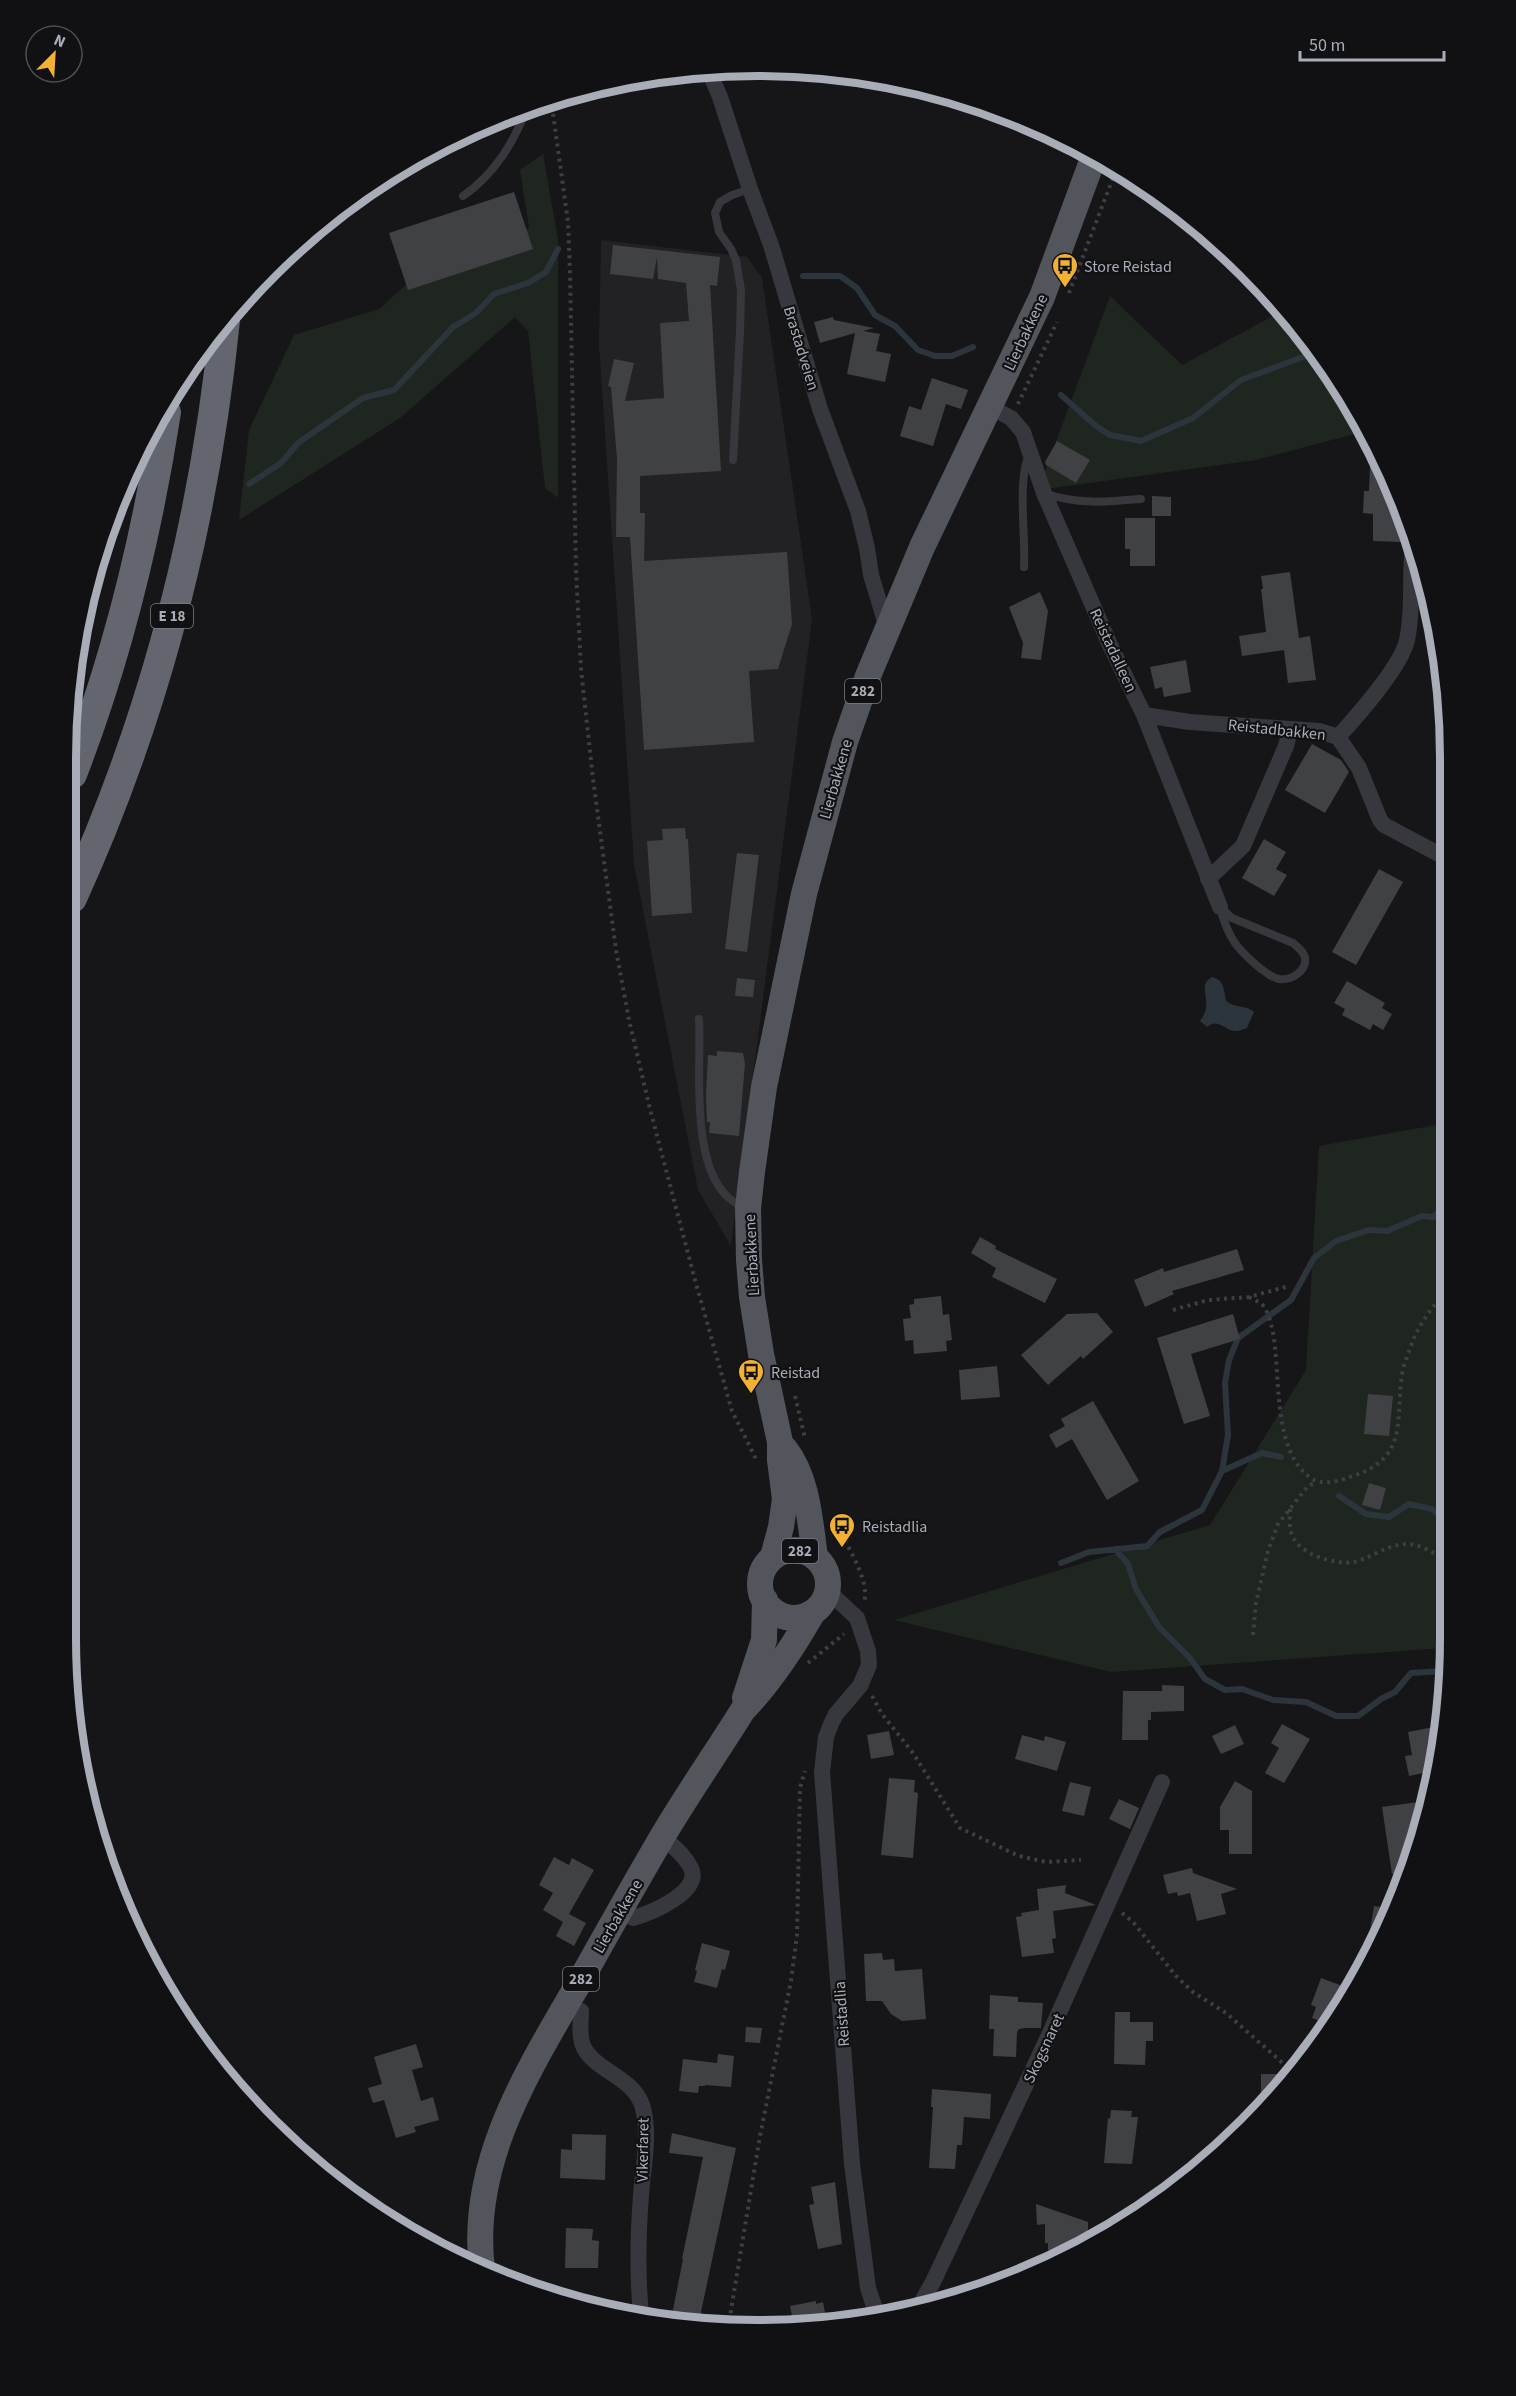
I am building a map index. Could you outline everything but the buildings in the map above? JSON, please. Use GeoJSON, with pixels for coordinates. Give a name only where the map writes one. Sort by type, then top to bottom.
{"type":"FeatureCollection","features":[{"type":"Feature","properties":{"kind":"highway","name":"E 18"},"geometry":{"type":"LineString","coordinates":[[76,888],[124,771],[165,643],[190,543],[208,452],[223,336]]}},
{"type":"Feature","properties":{"kind":"highway","name":"E 18"},"geometry":{"type":"LineString","coordinates":[[76,763],[99,697],[128,599],[154,484],[164,425]]}},
{"type":"Feature","properties":{"kind":"main road","name":"Lierbakkene"},"geometry":{"type":"LineString","coordinates":[[773,1557],[781,1527],[785,1498],[780,1442],[761,1354],[752,1297],[749,1271],[748,1208],[764,1087],[804,894],[845,742],[887,628],[922,548],[1000,413],[1091,164]]}},
{"type":"Feature","properties":{"kind":"main road","name":"Lierbakkene"},"geometry":{"type":"LineString","coordinates":[[780,1442],[791,1456],[799,1474],[809,1512],[815,1557]]}},
{"type":"Feature","properties":{"kind":"main road","name":"282"},"geometry":{"type":"LineString","coordinates":[[765,1600],[761,1579],[765,1567],[773,1557],[792,1550],[804,1551],[815,1557],[826,1570],[828,1592],[813,1612]]}},
{"type":"Feature","properties":{"kind":"main road","name":"Lierbakkene"},"geometry":{"type":"LineString","coordinates":[[742,1710],[764,1640],[765,1600]]}},
{"type":"Feature","properties":{"kind":"main road"},"geometry":{"type":"LineString","coordinates":[[765,1600],[772,1610],[789,1617],[798,1617],[813,1612]]}},
{"type":"Feature","properties":{"kind":"main road","name":"Lierbakkene"},"geometry":{"type":"LineString","coordinates":[[481,2261],[480,2241],[483,2192],[502,2128],[537,2056],[662,1836],[742,1710],[765,1685],[813,1612]]}},
{"type":"Feature","properties":{"kind":"street","name":"Brastadveien"},"geometry":{"type":"LineString","coordinates":[[712,78],[771,245],[820,409],[858,512],[871,575],[887,628]]}},
{"type":"Feature","properties":{"kind":"street","name":"Reistadalleen"},"geometry":{"type":"LineString","coordinates":[[1000,413],[1023,432],[1044,493],[1110,645],[1144,714],[1220,908]]}},
{"type":"Feature","properties":{"kind":"street","name":"Reistadbakken"},"geometry":{"type":"LineString","coordinates":[[1144,714],[1190,722],[1318,731],[1338,737],[1380,686],[1407,642],[1412,569]]}},
{"type":"Feature","properties":{"kind":"street"},"geometry":{"type":"LineString","coordinates":[[1208,879],[1243,846],[1286,746],[1290,730]]}},
{"type":"Feature","properties":{"kind":"street"},"geometry":{"type":"LineString","coordinates":[[1338,737],[1359,768],[1384,825],[1440,854]]}},
{"type":"Feature","properties":{"kind":"street","name":"Reistadlia"},"geometry":{"type":"LineString","coordinates":[[828,1592],[857,1618],[868,1651],[869,1665],[860,1686],[836,1714],[831,1724],[826,1737],[822,1772],[852,2164],[868,2288],[875,2309]]}},
{"type":"Feature","properties":{"kind":"street","name":"Skogsnaret"},"geometry":{"type":"LineString","coordinates":[[924,2298],[1010,2119],[1162,1782]]}},
{"type":"Feature","properties":{"kind":"street"},"geometry":{"type":"LineString","coordinates":[[633,1918],[642,1916],[679,1897],[688,1890],[693,1879],[692,1870],[685,1857],[662,1836]]}},
{"type":"Feature","properties":{"kind":"street","name":"Vikerfaret"},"geometry":{"type":"LineString","coordinates":[[581,2011],[580,2034],[589,2055],[633,2088],[642,2105],[645,2160],[637,2255],[641,2309]]}},
{"type":"Feature","properties":{"kind":"lane"},"geometry":{"type":"LineString","coordinates":[[463,196],[480,185],[495,169],[522,119]]}},
{"type":"Feature","properties":{"kind":"lane"},"geometry":{"type":"LineString","coordinates":[[733,460],[741,290],[736,260],[719,232],[715,213],[720,202],[750,189]]}},
{"type":"Feature","properties":{"kind":"lane"},"geometry":{"type":"LineString","coordinates":[[1024,567],[1023,499],[1026,462],[1031,452]]}},
{"type":"Feature","properties":{"kind":"lane"},"geometry":{"type":"LineString","coordinates":[[1044,493],[1088,502],[1141,499]]}},
{"type":"Feature","properties":{"kind":"lane","name":"Reistadalleen"},"geometry":{"type":"LineString","coordinates":[[1220,908],[1232,918],[1293,943],[1305,958],[1303,968],[1298,975],[1278,979],[1256,963],[1235,943],[1220,908]]}},
{"type":"Feature","properties":{"kind":"lane"},"geometry":{"type":"LineString","coordinates":[[699,1019],[698,1091],[705,1151],[712,1171],[726,1197],[734,1204],[748,1208]]}},
{"type":"Feature","properties":{"kind":"path"},"geometry":{"type":"LineString","coordinates":[[552,109],[568,222],[576,570],[581,669],[616,950],[629,1020],[694,1280],[732,1411],[754,1455]]}},
{"type":"Feature","properties":{"kind":"path"},"geometry":{"type":"LineString","coordinates":[[1068,295],[1113,177]]}},
{"type":"Feature","properties":{"kind":"path"},"geometry":{"type":"LineString","coordinates":[[1000,413],[1060,315]]}},
{"type":"Feature","properties":{"kind":"path"},"geometry":{"type":"LineString","coordinates":[[1173,1310],[1208,1300],[1249,1297],[1290,1286]]}},
{"type":"Feature","properties":{"kind":"path"},"geometry":{"type":"LineString","coordinates":[[1249,1297],[1262,1304],[1269,1317],[1276,1347],[1284,1439],[1307,1475],[1318,1482]]}},
{"type":"Feature","properties":{"kind":"path"},"geometry":{"type":"LineString","coordinates":[[1253,1635],[1256,1603],[1268,1551],[1278,1524],[1308,1486],[1318,1482],[1339,1481],[1367,1472],[1386,1457],[1394,1444],[1400,1419],[1402,1373],[1411,1345],[1422,1322],[1440,1299]]}},
{"type":"Feature","properties":{"kind":"path"},"geometry":{"type":"LineString","coordinates":[[793,1386],[806,1442]]}},
{"type":"Feature","properties":{"kind":"path"},"geometry":{"type":"LineString","coordinates":[[1290,1509],[1291,1532],[1296,1542],[1308,1552],[1334,1561],[1354,1562],[1387,1548],[1407,1544],[1426,1549],[1440,1557]]}},
{"type":"Feature","properties":{"kind":"path"},"geometry":{"type":"LineString","coordinates":[[833,1519],[863,1583],[866,1599],[857,1618]]}},
{"type":"Feature","properties":{"kind":"path"},"geometry":{"type":"LineString","coordinates":[[860,1686],[872,1696],[882,1714],[913,1753],[960,1828],[1019,1856],[1046,1862],[1081,1860]]}},
{"type":"Feature","properties":{"kind":"path"},"geometry":{"type":"LineString","coordinates":[[730,2319],[749,2201],[791,1981],[797,1935],[800,1788]]}},
{"type":"Feature","properties":{"kind":"path"},"geometry":{"type":"LineString","coordinates":[[1108,1901],[1133,1922],[1176,1976],[1193,1992],[1226,2013],[1287,2067]]}},
{"type":"Feature","properties":{"kind":"shaded area"},"geometry":{"type":"Polygon","coordinates":[[[543,154],[558,239],[558,498],[545,488],[528,331],[515,317],[400,418],[239,520],[249,430],[294,335],[379,309],[428,265],[508,247],[529,227],[520,170],[543,154]]]}},
{"type":"Feature","properties":{"kind":"shaded area"},"geometry":{"type":"Polygon","coordinates":[[[601,240],[747,257],[762,278],[812,619],[731,1246],[698,1190],[634,864],[599,344],[601,240]]]}},
{"type":"Feature","properties":{"kind":"shaded area"},"geometry":{"type":"Polygon","coordinates":[[[1110,296],[1182,365],[1275,315],[1325,379],[1357,433],[1256,460],[1038,490],[1110,296]]]}},
{"type":"Feature","properties":{"kind":"shaded area"},"geometry":{"type":"Polygon","coordinates":[[[1212,977],[1221,983],[1226,1001],[1254,1012],[1247,1028],[1236,1031],[1215,1023],[1207,1027],[1200,1021],[1206,1010],[1206,983],[1212,977]]]}},
{"type":"Feature","properties":{"kind":"shaded area"},"geometry":{"type":"Polygon","coordinates":[[[1440,1124],[1440,1648],[1111,1672],[894,1620],[1210,1525],[1306,1370],[1319,1146],[1440,1124]]]}},
{"type":"Feature","properties":{"kind":"waterway"},"geometry":{"type":"LineString","coordinates":[[249,484],[281,463],[298,443],[363,398],[394,390],[453,327],[476,313],[494,294],[528,283],[546,272],[558,249]]}},
{"type":"Feature","properties":{"kind":"waterway"},"geometry":{"type":"LineString","coordinates":[[803,276],[840,276],[857,288],[875,315],[895,326],[918,350],[935,356],[952,356],[973,347]]}},
{"type":"Feature","properties":{"kind":"waterway"},"geometry":{"type":"LineString","coordinates":[[1061,395],[1096,426],[1110,435],[1141,441],[1193,418],[1241,380],[1308,355]]}},
{"type":"Feature","properties":{"kind":"waterway"},"geometry":{"type":"LineString","coordinates":[[1061,1563],[1089,1552],[1147,1546],[1160,1532],[1202,1510],[1222,1471],[1228,1435],[1225,1383],[1229,1360],[1238,1338],[1291,1300],[1314,1258],[1336,1241],[1369,1230],[1387,1231],[1422,1216],[1433,1217],[1440,1212]]}},
{"type":"Feature","properties":{"kind":"waterway"},"geometry":{"type":"LineString","coordinates":[[1222,1471],[1262,1453],[1281,1457]]}},
{"type":"Feature","properties":{"kind":"waterway"},"geometry":{"type":"LineString","coordinates":[[1339,1496],[1366,1514],[1389,1517],[1409,1504],[1432,1509],[1440,1516]]}},
{"type":"Feature","properties":{"kind":"waterway"},"geometry":{"type":"LineString","coordinates":[[1115,1549],[1128,1564],[1136,1589],[1159,1627],[1190,1658],[1205,1679],[1225,1690],[1242,1689],[1273,1700],[1306,1702],[1336,1716],[1358,1716],[1395,1692],[1411,1673],[1439,1671]]}},
{"type":"Feature","properties":{"kind":"place","name":"Store Reistad"},"geometry":{"type":"Point","coordinates":[1065,289]}},
{"type":"Feature","properties":{"kind":"place","name":"Reistad"},"geometry":{"type":"Point","coordinates":[751,1395]}},
{"type":"Feature","properties":{"kind":"place","name":"Reistadlia"},"geometry":{"type":"Point","coordinates":[842,1549]}}]}
